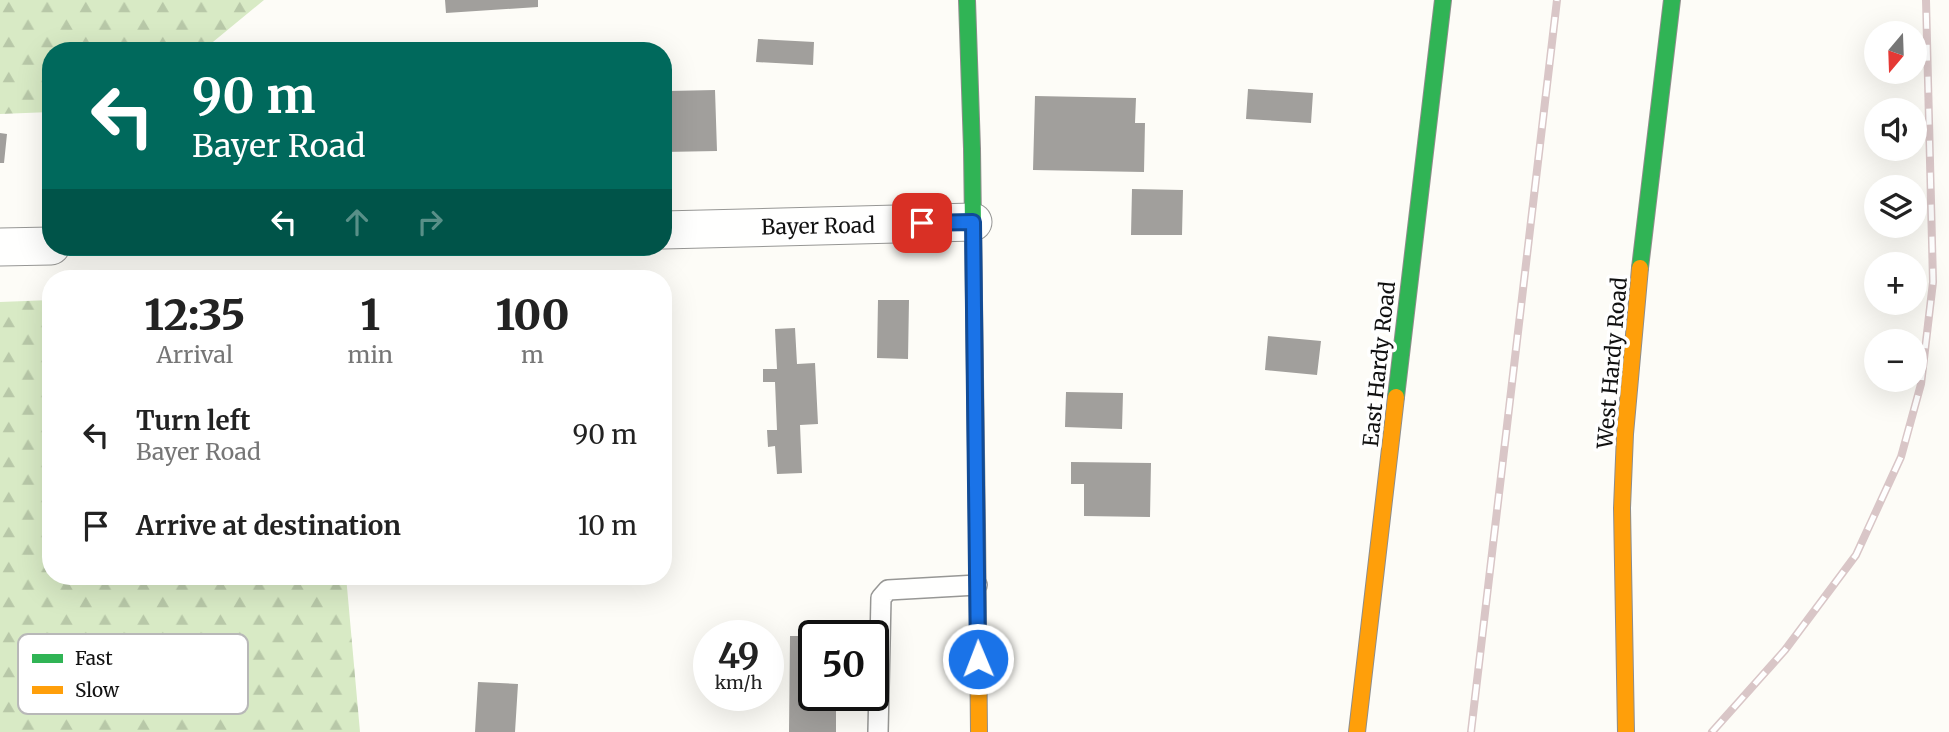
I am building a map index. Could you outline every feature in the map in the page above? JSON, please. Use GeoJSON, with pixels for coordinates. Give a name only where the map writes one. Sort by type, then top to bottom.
{"type":"FeatureCollection","features":[{"type":"Feature","properties":{"kind":"main road"},"geometry":{"type":"LineString","coordinates":[[967,0],[973,222],[979,732]]}},
{"type":"Feature","properties":{"kind":"main road","name":"East Hardy Road"},"geometry":{"type":"LineString","coordinates":[[1357,732],[1443,0]]}},
{"type":"Feature","properties":{"kind":"main road","name":"West Hardy Road"},"geometry":{"type":"LineString","coordinates":[[1626,732],[1621,571],[1625,435],[1649,185],[1672,0]]}},
{"type":"Feature","properties":{"kind":"street","name":"Bayer Road"},"geometry":{"type":"LineString","coordinates":[[672,230],[973,222]]}},
{"type":"Feature","properties":{"kind":"street"},"geometry":{"type":"LineString","coordinates":[[0,247],[42,246]]}},
{"type":"Feature","properties":{"kind":"lane"},"geometry":{"type":"LineString","coordinates":[[878,732],[881,598],[888,590],[977,585]]}},
{"type":"Feature","properties":{"kind":"green space"},"geometry":{"type":"Polygon","coordinates":[[[0,0],[264,0],[213,42],[42,42],[42,112],[0,114],[0,0]]]}},
{"type":"Feature","properties":{"kind":"green space"},"geometry":{"type":"Polygon","coordinates":[[[42,300],[42,585],[347,585],[360,732],[0,732],[0,302],[42,300]]]}},
{"type":"Feature","properties":{"kind":"building"},"geometry":{"type":"Polygon","coordinates":[[[445,0],[538,0],[538,7],[446,13],[445,0]]]}},
{"type":"Feature","properties":{"kind":"building"},"geometry":{"type":"Polygon","coordinates":[[[758,39],[814,42],[813,65],[756,62],[758,39]]]}},
{"type":"Feature","properties":{"kind":"building"},"geometry":{"type":"Polygon","coordinates":[[[1248,89],[1313,93],[1311,123],[1246,119],[1248,89]]]}},
{"type":"Feature","properties":{"kind":"building"},"geometry":{"type":"Polygon","coordinates":[[[715,90],[717,151],[672,152],[672,91],[715,90]]]}},
{"type":"Feature","properties":{"kind":"building"},"geometry":{"type":"Polygon","coordinates":[[[1035,96],[1136,98],[1135,123],[1145,123],[1144,172],[1033,170],[1035,96]]]}},
{"type":"Feature","properties":{"kind":"building"},"geometry":{"type":"Polygon","coordinates":[[[0,133],[7,134],[4,163],[0,163],[0,133]]]}},
{"type":"Feature","properties":{"kind":"building"},"geometry":{"type":"Polygon","coordinates":[[[1132,189],[1183,190],[1182,235],[1131,235],[1132,189]]]}},
{"type":"Feature","properties":{"kind":"building"},"geometry":{"type":"Polygon","coordinates":[[[878,300],[909,300],[908,359],[877,358],[878,300]]]}},
{"type":"Feature","properties":{"kind":"building"},"geometry":{"type":"Polygon","coordinates":[[[795,328],[797,364],[815,363],[818,424],[800,425],[802,473],[777,474],[775,446],[768,447],[767,430],[777,430],[775,382],[763,382],[763,369],[777,369],[775,329],[795,328]]]}},
{"type":"Feature","properties":{"kind":"building"},"geometry":{"type":"Polygon","coordinates":[[[1268,336],[1321,341],[1317,375],[1265,370],[1268,336]]]}},
{"type":"Feature","properties":{"kind":"building"},"geometry":{"type":"Polygon","coordinates":[[[1066,392],[1123,393],[1122,429],[1065,427],[1066,392]]]}},
{"type":"Feature","properties":{"kind":"building"},"geometry":{"type":"Polygon","coordinates":[[[1071,462],[1151,463],[1150,517],[1084,516],[1084,484],[1071,484],[1071,462]]]}},
{"type":"Feature","properties":{"kind":"building"},"geometry":{"type":"Polygon","coordinates":[[[790,636],[798,636],[798,711],[836,711],[836,732],[789,732],[790,636]]]}},
{"type":"Feature","properties":{"kind":"building"},"geometry":{"type":"Polygon","coordinates":[[[478,682],[518,684],[515,732],[475,732],[478,682]]]}},
{"type":"Feature","properties":{"kind":"railway"},"geometry":{"type":"LineString","coordinates":[[1471,732],[1557,0]]}},
{"type":"Feature","properties":{"kind":"railway"},"geometry":{"type":"LineString","coordinates":[[1712,732],[1785,650],[1856,555],[1901,457],[1921,384],[1933,282],[1926,0]]}},
{"type":"Feature","properties":{"kind":"traffic: fast"},"geometry":{"type":"LineString","coordinates":[[967,0],[972,149],[977,527]]}},
{"type":"Feature","properties":{"kind":"traffic: fast"},"geometry":{"type":"LineString","coordinates":[[1396,397],[1443,0]]}},
{"type":"Feature","properties":{"kind":"traffic: fast"},"geometry":{"type":"LineString","coordinates":[[1640,268],[1672,0]]}},
{"type":"Feature","properties":{"kind":"traffic: slow"},"geometry":{"type":"LineString","coordinates":[[1626,732],[1622,508],[1625,434],[1640,268]]}},
{"type":"Feature","properties":{"kind":"traffic: slow"},"geometry":{"type":"LineString","coordinates":[[1357,732],[1396,397]]}},
{"type":"Feature","properties":{"kind":"traffic: slow"},"geometry":{"type":"LineString","coordinates":[[977,527],[979,732]]}},
{"type":"Feature","properties":{"kind":"route"},"geometry":{"type":"LineString","coordinates":[[922,223],[973,222],[978,659]]}}]}
